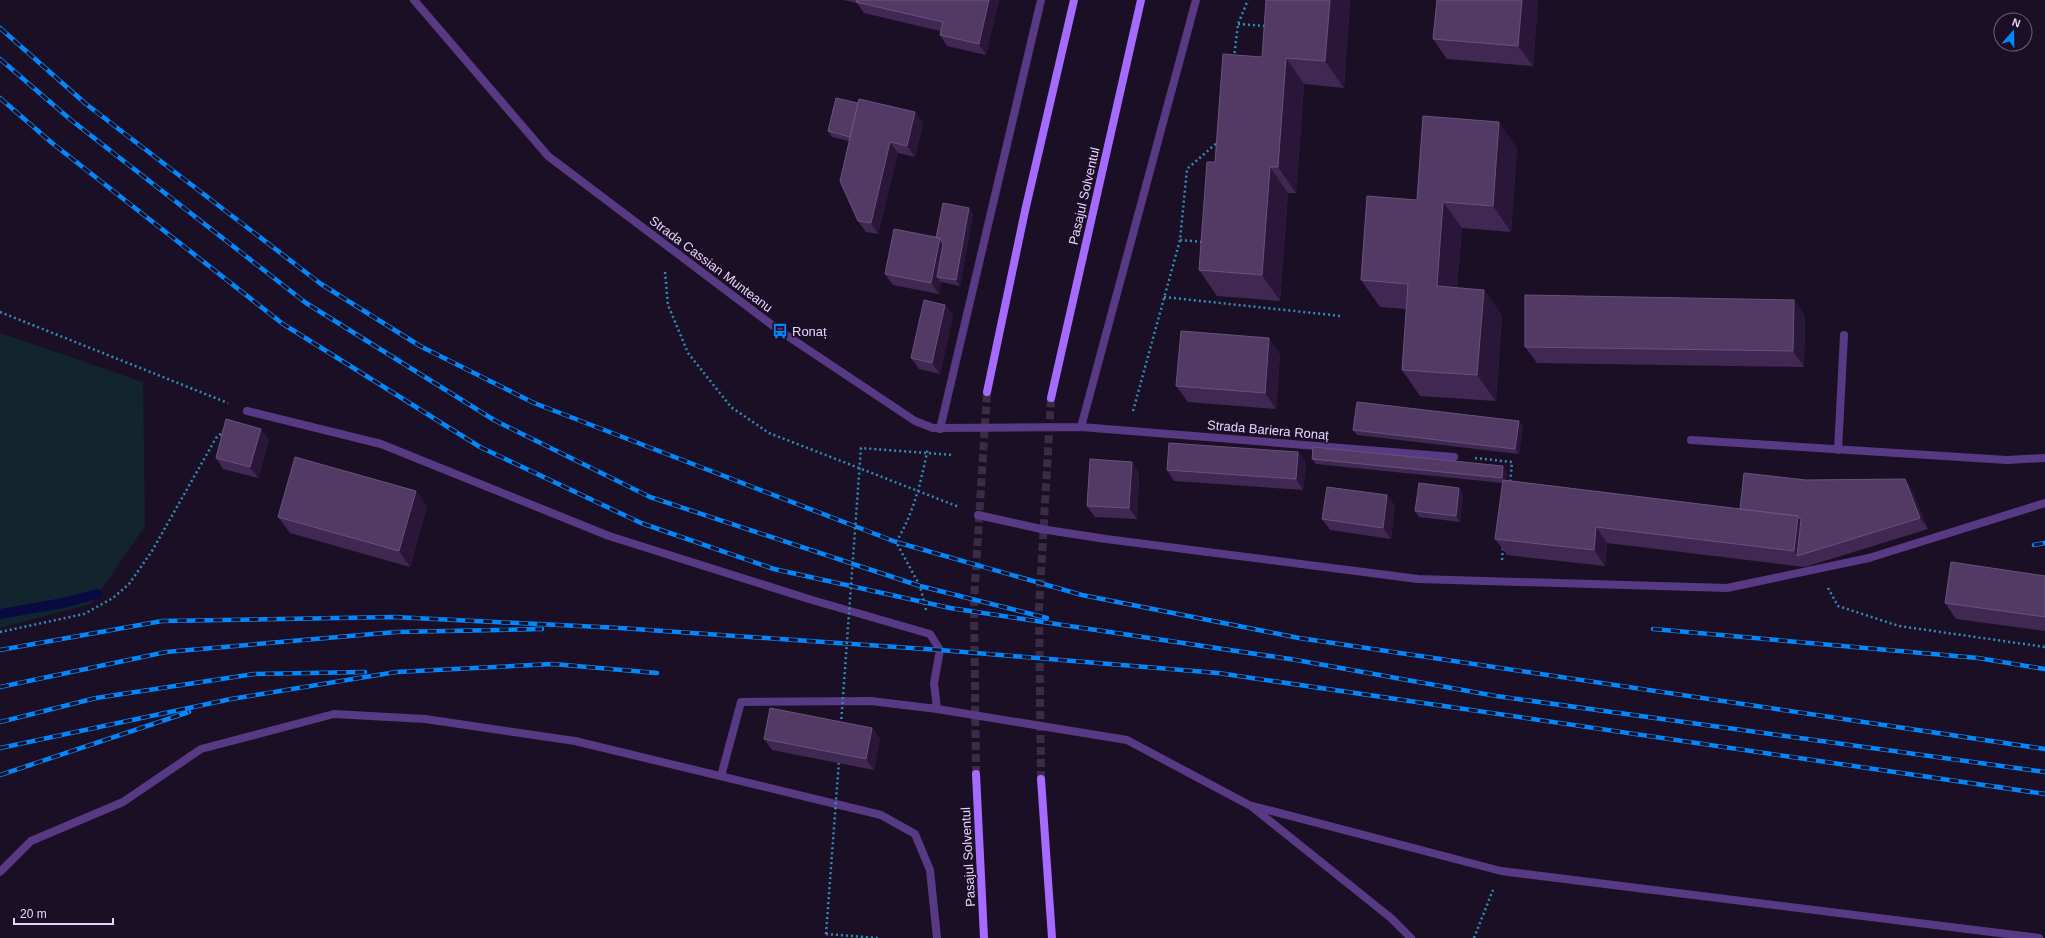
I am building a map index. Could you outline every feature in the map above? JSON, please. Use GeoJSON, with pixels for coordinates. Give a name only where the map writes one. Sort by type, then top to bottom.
{"type":"FeatureCollection","features":[{"type":"Feature","properties":{"kind":"main road"},"geometry":{"type":"LineString","coordinates":[[987,392],[1024,211],[1074,0]]}},
{"type":"Feature","properties":{"kind":"main road","name":"Pasajul Solventul"},"geometry":{"type":"LineString","coordinates":[[1051,398],[1141,0]]}},
{"type":"Feature","properties":{"kind":"main road","name":"Pasajul Solventul"},"geometry":{"type":"LineString","coordinates":[[976,774],[984,938]]}},
{"type":"Feature","properties":{"kind":"main road"},"geometry":{"type":"LineString","coordinates":[[1041,779],[1052,938]]}},
{"type":"Feature","properties":{"kind":"street","name":"Strada Cassian Munteanu"},"geometry":{"type":"LineString","coordinates":[[414,0],[548,156],[780,331],[915,421],[936,429],[1081,427]]}},
{"type":"Feature","properties":{"kind":"street"},"geometry":{"type":"LineString","coordinates":[[936,429],[1041,0]]}},
{"type":"Feature","properties":{"kind":"street"},"geometry":{"type":"LineString","coordinates":[[1081,427],[1196,0]]}},
{"type":"Feature","properties":{"kind":"street"},"geometry":{"type":"LineString","coordinates":[[1838,450],[1844,335]]}},
{"type":"Feature","properties":{"kind":"street"},"geometry":{"type":"LineString","coordinates":[[247,411],[381,444],[609,536],[812,600],[930,634],[940,650],[934,683],[937,709]]}},
{"type":"Feature","properties":{"kind":"street","name":"Strada Bariera Ronaț"},"geometry":{"type":"LineString","coordinates":[[1081,427],[1454,457]]}},
{"type":"Feature","properties":{"kind":"street"},"geometry":{"type":"LineString","coordinates":[[1691,440],[2007,460],[2045,458]]}},
{"type":"Feature","properties":{"kind":"street"},"geometry":{"type":"LineString","coordinates":[[978,515],[1040,529],[1106,540],[1418,579],[1500,583],[1727,588],[1869,558],[2045,502]]}},
{"type":"Feature","properties":{"kind":"street"},"geometry":{"type":"LineString","coordinates":[[720,776],[741,702],[871,701],[937,709],[1127,740],[1249,805],[1391,918],[1411,938]]}},
{"type":"Feature","properties":{"kind":"street"},"geometry":{"type":"LineString","coordinates":[[0,872],[31,841],[123,802],[201,749],[334,714],[425,719],[575,741],[881,815],[916,834],[930,870],[937,938]]}},
{"type":"Feature","properties":{"kind":"street"},"geometry":{"type":"LineString","coordinates":[[1249,805],[1501,871],[2039,938]]}},
{"type":"Feature","properties":{"kind":"path"},"geometry":{"type":"LineString","coordinates":[[1234,64],[1238,24],[1248,0]]}},
{"type":"Feature","properties":{"kind":"path"},"geometry":{"type":"LineString","coordinates":[[1238,24],[1269,27]]}},
{"type":"Feature","properties":{"kind":"path"},"geometry":{"type":"LineString","coordinates":[[1128,431],[1180,240],[1187,169],[1221,139]]}},
{"type":"Feature","properties":{"kind":"path"},"geometry":{"type":"LineString","coordinates":[[1180,240],[1208,242]]}},
{"type":"Feature","properties":{"kind":"path"},"geometry":{"type":"LineString","coordinates":[[662,243],[668,305],[688,353],[731,407],[769,433],[978,515]]}},
{"type":"Feature","properties":{"kind":"path"},"geometry":{"type":"LineString","coordinates":[[1164,297],[1340,316]]}},
{"type":"Feature","properties":{"kind":"path"},"geometry":{"type":"LineString","coordinates":[[0,312],[247,411],[216,438],[152,551],[129,584],[114,598],[84,614],[0,632]]}},
{"type":"Feature","properties":{"kind":"path"},"geometry":{"type":"LineString","coordinates":[[930,634],[920,586],[896,542],[904,530],[918,491],[936,429]]}},
{"type":"Feature","properties":{"kind":"path"},"geometry":{"type":"LineString","coordinates":[[841,727],[861,448],[952,456]]}},
{"type":"Feature","properties":{"kind":"path"},"geometry":{"type":"LineString","coordinates":[[1454,457],[1512,462],[1510,484]]}},
{"type":"Feature","properties":{"kind":"path"},"geometry":{"type":"LineString","coordinates":[[1500,583],[1504,545]]}},
{"type":"Feature","properties":{"kind":"path"},"geometry":{"type":"LineString","coordinates":[[1822,568],[1825,581],[1838,606],[1898,626],[2045,647]]}},
{"type":"Feature","properties":{"kind":"path"},"geometry":{"type":"LineString","coordinates":[[839,759],[826,934],[878,938]]}},
{"type":"Feature","properties":{"kind":"path"},"geometry":{"type":"LineString","coordinates":[[1474,938],[1501,871]]}},
{"type":"Feature","properties":{"kind":"shaded area"},"geometry":{"type":"Polygon","coordinates":[[[0,333],[143,382],[145,526],[91,604],[0,628],[0,333]]]}},
{"type":"Feature","properties":{"kind":"building"},"geometry":{"type":"Polygon","coordinates":[[[857,0],[989,0],[979,44],[940,35],[943,22],[856,2],[857,0]]]}},
{"type":"Feature","properties":{"kind":"building"},"geometry":{"type":"Polygon","coordinates":[[[1266,0],[1330,0],[1325,61],[1286,58],[1278,167],[1270,167],[1262,275],[1199,270],[1207,162],[1215,162],[1223,54],[1262,57],[1266,0]]]}},
{"type":"Feature","properties":{"kind":"building"},"geometry":{"type":"Polygon","coordinates":[[[1437,0],[1522,0],[1518,46],[1433,39],[1437,0]]]}},
{"type":"Feature","properties":{"kind":"building"},"geometry":{"type":"Polygon","coordinates":[[[836,98],[858,103],[850,137],[828,131],[836,98]]]}},
{"type":"Feature","properties":{"kind":"building"},"geometry":{"type":"Polygon","coordinates":[[[859,99],[915,112],[907,146],[890,142],[871,223],[858,221],[840,181],[859,99]]]}},
{"type":"Feature","properties":{"kind":"building"},"geometry":{"type":"Polygon","coordinates":[[[1423,116],[1499,122],[1493,206],[1443,202],[1437,286],[1484,290],[1477,375],[1402,370],[1408,284],[1361,280],[1367,196],[1417,200],[1423,116]]]}},
{"type":"Feature","properties":{"kind":"building"},"geometry":{"type":"Polygon","coordinates":[[[943,203],[969,208],[956,280],[937,277],[943,244],[940,238],[936,238],[943,203]]]}},
{"type":"Feature","properties":{"kind":"building"},"geometry":{"type":"Polygon","coordinates":[[[894,229],[940,238],[931,283],[885,274],[894,229]]]}},
{"type":"Feature","properties":{"kind":"building"},"geometry":{"type":"Polygon","coordinates":[[[1525,295],[1794,300],[1793,351],[1525,347],[1525,295]]]}},
{"type":"Feature","properties":{"kind":"building"},"geometry":{"type":"Polygon","coordinates":[[[924,300],[945,305],[932,363],[911,358],[924,300]]]}},
{"type":"Feature","properties":{"kind":"building"},"geometry":{"type":"Polygon","coordinates":[[[1181,331],[1269,338],[1265,393],[1176,386],[1181,331]]]}},
{"type":"Feature","properties":{"kind":"building"},"geometry":{"type":"Polygon","coordinates":[[[1357,402],[1519,421],[1515,449],[1353,430],[1357,402]]]}},
{"type":"Feature","properties":{"kind":"building"},"geometry":{"type":"Polygon","coordinates":[[[226,419],[261,429],[250,467],[216,458],[226,419]]]}},
{"type":"Feature","properties":{"kind":"building"},"geometry":{"type":"Polygon","coordinates":[[[1169,443],[1298,452],[1296,479],[1167,470],[1169,443]]]}},
{"type":"Feature","properties":{"kind":"building"},"geometry":{"type":"Polygon","coordinates":[[[1313,447],[1503,466],[1502,478],[1312,459],[1313,447]]]}},
{"type":"Feature","properties":{"kind":"building"},"geometry":{"type":"Polygon","coordinates":[[[295,457],[416,491],[399,551],[278,517],[295,457]]]}},
{"type":"Feature","properties":{"kind":"building"},"geometry":{"type":"Polygon","coordinates":[[[1090,459],[1132,462],[1129,508],[1087,506],[1090,459]]]}},
{"type":"Feature","properties":{"kind":"building"},"geometry":{"type":"Polygon","coordinates":[[[1744,473],[1806,480],[1905,479],[1920,518],[1797,556],[1801,520],[1798,516],[1740,509],[1744,473]]]}},
{"type":"Feature","properties":{"kind":"building"},"geometry":{"type":"Polygon","coordinates":[[[1503,480],[1798,516],[1794,551],[1596,527],[1594,550],[1495,539],[1503,480]]]}},
{"type":"Feature","properties":{"kind":"building"},"geometry":{"type":"Polygon","coordinates":[[[1419,483],[1459,488],[1456,516],[1415,511],[1419,483]]]}},
{"type":"Feature","properties":{"kind":"building"},"geometry":{"type":"Polygon","coordinates":[[[1327,487],[1387,495],[1383,528],[1322,519],[1327,487]]]}},
{"type":"Feature","properties":{"kind":"building"},"geometry":{"type":"Polygon","coordinates":[[[1951,562],[2045,576],[2045,617],[1945,603],[1951,562]]]}},
{"type":"Feature","properties":{"kind":"building"},"geometry":{"type":"Polygon","coordinates":[[[770,708],[872,728],[866,759],[764,739],[770,708]]]}},
{"type":"Feature","properties":{"kind":"waterway"},"geometry":{"type":"LineString","coordinates":[[0,614],[63,603],[97,594]]}},
{"type":"Feature","properties":{"kind":"tunnel"},"geometry":{"type":"LineString","coordinates":[[976,774],[974,600],[987,392]]}},
{"type":"Feature","properties":{"kind":"tunnel"},"geometry":{"type":"LineString","coordinates":[[1041,779],[1039,608],[1051,398]]}},
{"type":"Feature","properties":{"kind":"railway"},"geometry":{"type":"LineString","coordinates":[[0,28],[86,104],[321,284],[420,346],[534,403],[896,542],[1082,595],[1299,638],[2045,749]]}},
{"type":"Feature","properties":{"kind":"railway"},"geometry":{"type":"LineString","coordinates":[[0,59],[71,120],[306,303],[494,420],[650,497],[920,586],[1047,618]]}},
{"type":"Feature","properties":{"kind":"railway"},"geometry":{"type":"LineString","coordinates":[[0,98],[52,143],[283,324],[480,447],[641,523],[774,569],[950,608],[1296,660],[1496,696],[2045,772]]}},
{"type":"Feature","properties":{"kind":"railway"},"geometry":{"type":"LineString","coordinates":[[2034,545],[2045,543]]}},
{"type":"Feature","properties":{"kind":"railway"},"geometry":{"type":"LineString","coordinates":[[0,650],[162,621],[394,617],[620,628],[940,650],[1218,673],[2045,794]]}},
{"type":"Feature","properties":{"kind":"railway"},"geometry":{"type":"LineString","coordinates":[[0,687],[166,652],[396,632],[542,629]]}},
{"type":"Feature","properties":{"kind":"railway"},"geometry":{"type":"LineString","coordinates":[[1653,629],[1978,658],[2045,669]]}},
{"type":"Feature","properties":{"kind":"railway"},"geometry":{"type":"LineString","coordinates":[[0,748],[231,699],[396,672],[553,664],[657,673]]}},
{"type":"Feature","properties":{"kind":"railway"},"geometry":{"type":"LineString","coordinates":[[0,722],[96,698],[254,674],[365,672]]}},
{"type":"Feature","properties":{"kind":"railway"},"geometry":{"type":"LineString","coordinates":[[0,775],[189,712]]}},
{"type":"Feature","properties":{"kind":"place","name":"Ronaț"},"geometry":{"type":"Point","coordinates":[780,331]}}]}
